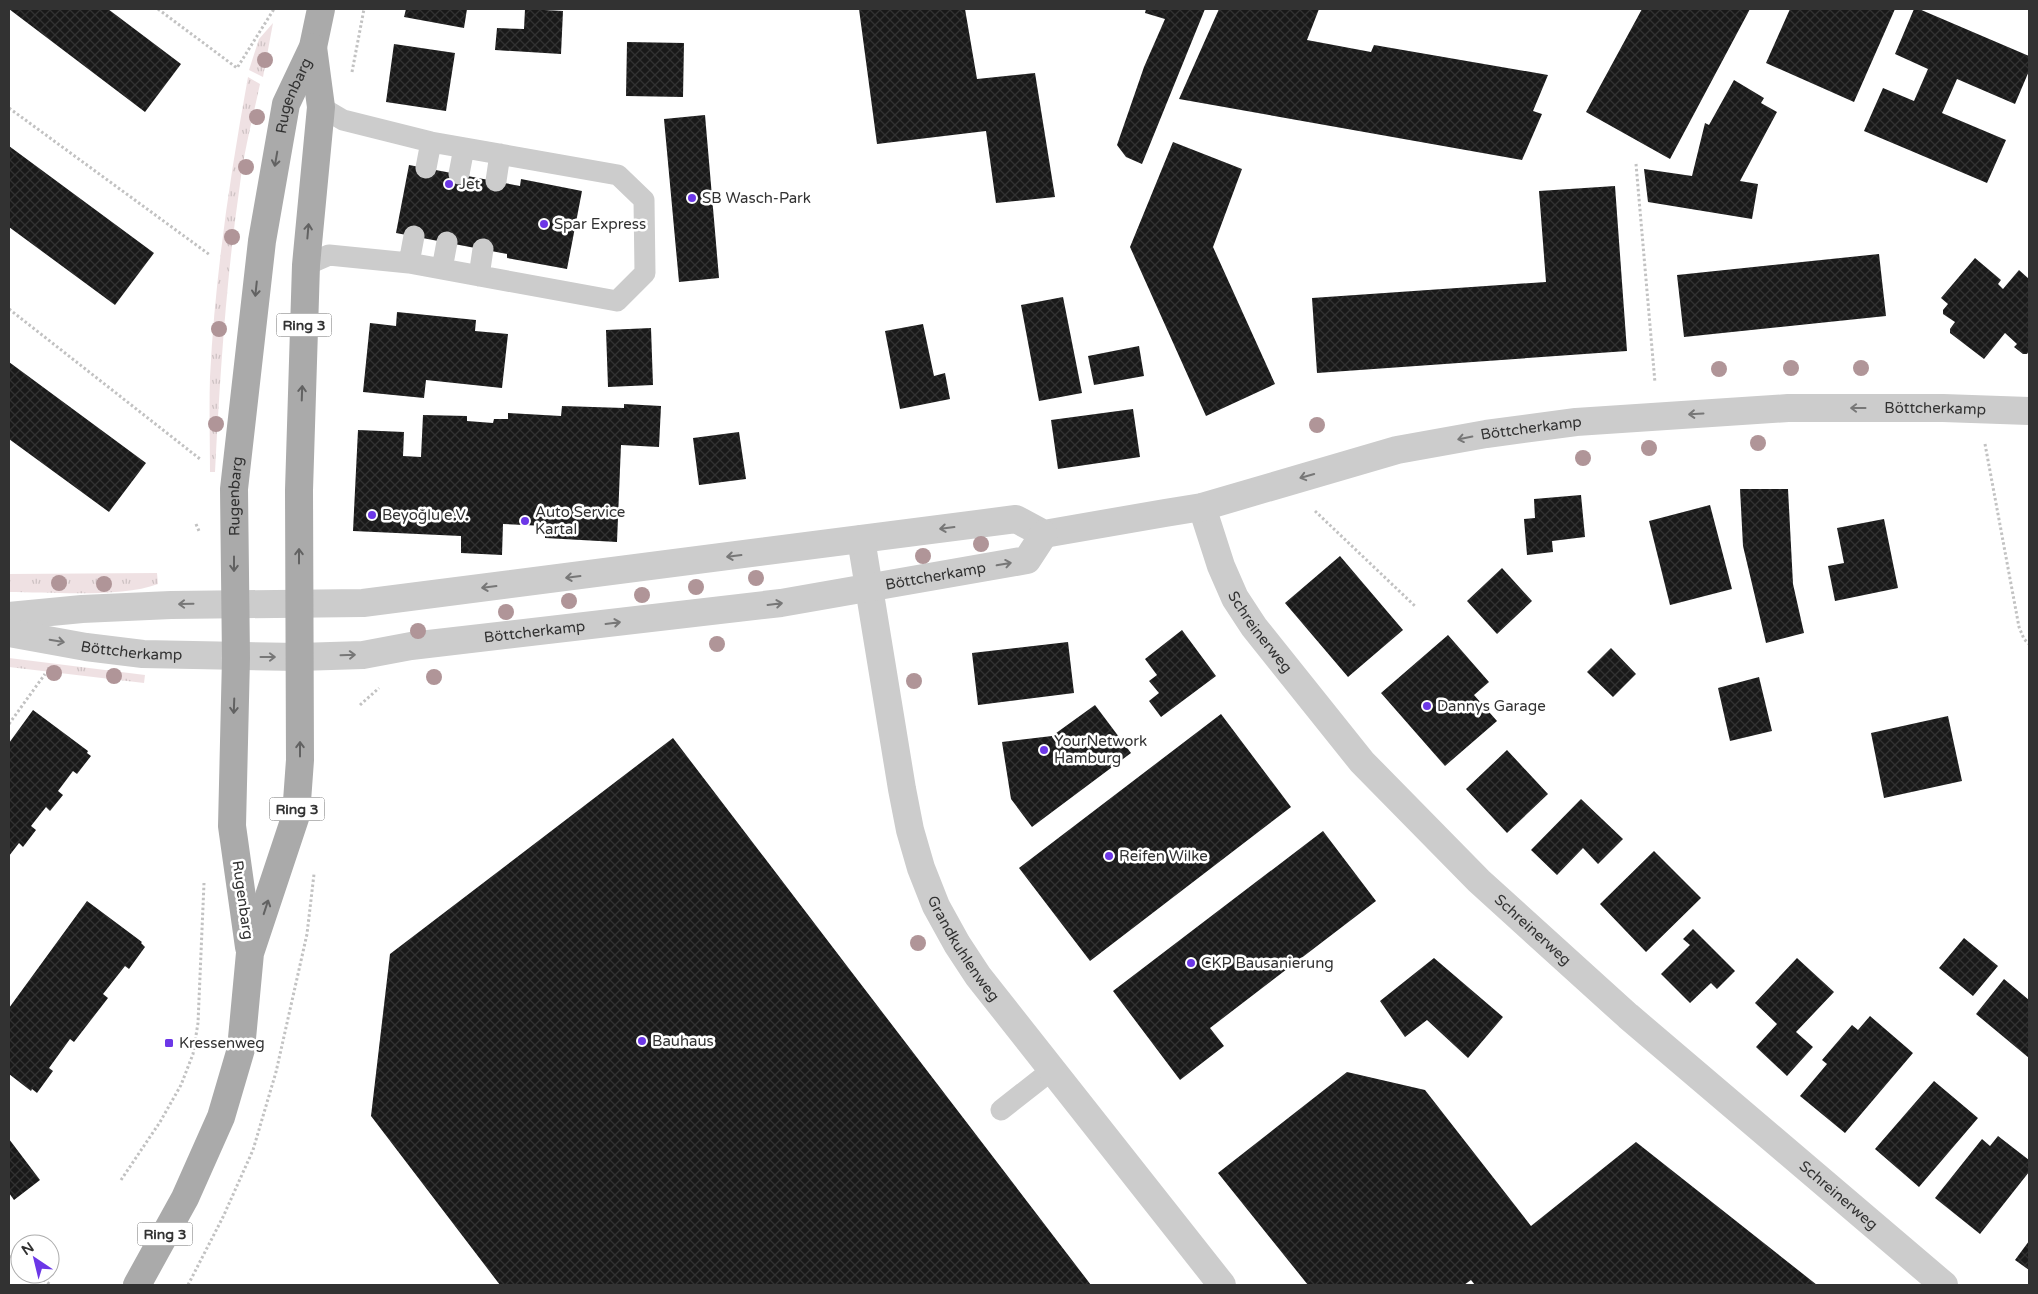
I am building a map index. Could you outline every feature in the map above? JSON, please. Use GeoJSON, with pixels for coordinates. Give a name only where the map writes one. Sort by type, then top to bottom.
{"type":"FeatureCollection","features":[{"type":"Feature","properties":{"kind":"main road","name":"Rugenbarg"},"geometry":{"type":"LineString","coordinates":[[250,953],[232,826],[236,658],[234,489],[262,241],[286,104],[313,47],[321,9]]}},
{"type":"Feature","properties":{"kind":"main road","name":"Rugenbarg"},"geometry":{"type":"LineString","coordinates":[[137,1285],[185,1198],[221,1117],[241,1049],[250,953],[296,815],[300,760],[299,490],[306,265],[321,107],[313,47]]}},
{"type":"Feature","properties":{"kind":"street","name":"Böttcherkamp"},"geometry":{"type":"LineString","coordinates":[[9,632],[143,654],[236,658],[363,655],[411,646],[781,603],[1027,560],[1044,534],[1202,506],[1397,450],[1486,434],[1558,424],[1788,408],[2029,411]]}},
{"type":"Feature","properties":{"kind":"street","name":"Schreinerweg"},"geometry":{"type":"LineString","coordinates":[[1202,506],[1221,566],[1235,598],[1254,627],[1369,768],[1479,881],[1628,1016],[1944,1285]]}},
{"type":"Feature","properties":{"kind":"street"},"geometry":{"type":"LineString","coordinates":[[9,616],[82,609],[234,603],[378,602],[1016,519],[1044,534]]}},
{"type":"Feature","properties":{"kind":"street","name":"Grandkuhlenweg"},"geometry":{"type":"LineString","coordinates":[[861,539],[910,830],[921,868],[936,906],[978,976],[1222,1285]]}},
{"type":"Feature","properties":{"kind":"lane"},"geometry":{"type":"LineString","coordinates":[[306,265],[329,255],[409,263],[617,301],[645,273],[644,200],[618,175],[431,142],[343,120],[321,107]]}},
{"type":"Feature","properties":{"kind":"lane"},"geometry":{"type":"LineString","coordinates":[[426,168],[431,142]]}},
{"type":"Feature","properties":{"kind":"lane"},"geometry":{"type":"LineString","coordinates":[[460,174],[464,148]]}},
{"type":"Feature","properties":{"kind":"lane"},"geometry":{"type":"LineString","coordinates":[[496,181],[500,154]]}},
{"type":"Feature","properties":{"kind":"lane"},"geometry":{"type":"LineString","coordinates":[[409,263],[414,236]]}},
{"type":"Feature","properties":{"kind":"lane"},"geometry":{"type":"LineString","coordinates":[[442,269],[447,242]]}},
{"type":"Feature","properties":{"kind":"lane"},"geometry":{"type":"LineString","coordinates":[[479,276],[483,249]]}},
{"type":"Feature","properties":{"kind":"lane"},"geometry":{"type":"LineString","coordinates":[[1001,1110],[1052,1070]]}},
{"type":"Feature","properties":{"kind":"path"},"geometry":{"type":"LineString","coordinates":[[158,9],[238,68],[274,9]]}},
{"type":"Feature","properties":{"kind":"path"},"geometry":{"type":"LineString","coordinates":[[9,108],[210,256]]}},
{"type":"Feature","properties":{"kind":"path"},"geometry":{"type":"LineString","coordinates":[[1636,164],[1656,391]]}},
{"type":"Feature","properties":{"kind":"path"},"geometry":{"type":"LineString","coordinates":[[9,309],[200,459]]}},
{"type":"Feature","properties":{"kind":"path"},"geometry":{"type":"LineString","coordinates":[[1979,409],[2018,627],[2029,644]]}},
{"type":"Feature","properties":{"kind":"path"},"geometry":{"type":"LineString","coordinates":[[1315,511],[1416,607]]}},
{"type":"Feature","properties":{"kind":"path"},"geometry":{"type":"LineString","coordinates":[[9,724],[68,643]]}},
{"type":"Feature","properties":{"kind":"path"},"geometry":{"type":"LineString","coordinates":[[121,1180],[181,1085],[193,1054],[198,1023],[204,879]]}},
{"type":"Feature","properties":{"kind":"green space"},"geometry":{"type":"Polygon","coordinates":[[[273,23],[263,77],[249,70],[259,39],[273,23]]]}},
{"type":"Feature","properties":{"kind":"green space"},"geometry":{"type":"Polygon","coordinates":[[[248,77],[260,84],[244,159],[235,220],[224,328],[215,472],[210,472],[210,377],[219,264],[229,189],[248,77]]]}},
{"type":"Feature","properties":{"kind":"green space"},"geometry":{"type":"Polygon","coordinates":[[[157,573],[158,584],[125,591],[105,593],[9,592],[9,574],[157,573]]]}},
{"type":"Feature","properties":{"kind":"green space"},"geometry":{"type":"Polygon","coordinates":[[[9,658],[145,675],[144,683],[9,667],[9,658]]]}},
{"type":"Feature","properties":{"kind":"building"},"geometry":{"type":"Polygon","coordinates":[[[9,9],[108,9],[181,64],[145,112],[9,9]]]}},
{"type":"Feature","properties":{"kind":"building"},"geometry":{"type":"Polygon","coordinates":[[[406,9],[467,9],[464,28],[404,17],[406,9]]]}},
{"type":"Feature","properties":{"kind":"building"},"geometry":{"type":"Polygon","coordinates":[[[525,9],[563,11],[561,54],[495,50],[497,28],[524,29],[525,9]]]}},
{"type":"Feature","properties":{"kind":"building"},"geometry":{"type":"Polygon","coordinates":[[[859,9],[965,9],[977,79],[1035,73],[1055,197],[996,203],[986,131],[877,144],[859,9]]]}},
{"type":"Feature","properties":{"kind":"building"},"geometry":{"type":"Polygon","coordinates":[[[1146,9],[1205,9],[1142,164],[1126,157],[1117,145],[1144,67],[1165,19],[1145,13],[1146,9]]]}},
{"type":"Feature","properties":{"kind":"building"},"geometry":{"type":"Polygon","coordinates":[[[1219,9],[1319,9],[1307,40],[1371,52],[1374,45],[1548,75],[1533,111],[1542,114],[1522,160],[1179,99],[1219,9]]]}},
{"type":"Feature","properties":{"kind":"building"},"geometry":{"type":"Polygon","coordinates":[[[1642,9],[1750,9],[1670,159],[1586,112],[1642,9]]]}},
{"type":"Feature","properties":{"kind":"building"},"geometry":{"type":"Polygon","coordinates":[[[1790,9],[1895,9],[1854,102],[1766,63],[1790,9]]]}},
{"type":"Feature","properties":{"kind":"building"},"geometry":{"type":"Polygon","coordinates":[[[1914,9],[1919,9],[2029,56],[2029,71],[2015,104],[1957,79],[1942,113],[2006,140],[1987,183],[1864,131],[1883,88],[1914,101],[1928,69],[1895,54],[1914,9]]]}},
{"type":"Feature","properties":{"kind":"building"},"geometry":{"type":"Polygon","coordinates":[[[627,42],[684,43],[683,97],[626,96],[627,42]]]}},
{"type":"Feature","properties":{"kind":"building"},"geometry":{"type":"Polygon","coordinates":[[[394,44],[455,53],[446,111],[386,102],[394,44]]]}},
{"type":"Feature","properties":{"kind":"building"},"geometry":{"type":"Polygon","coordinates":[[[1734,80],[1764,98],[1761,103],[1777,112],[1740,181],[1758,184],[1752,219],[1648,202],[1644,169],[1692,176],[1705,123],[1709,125],[1734,80]]]}},
{"type":"Feature","properties":{"kind":"building","name":"SB Wasch-Park"},"geometry":{"type":"Polygon","coordinates":[[[705,115],[719,278],[679,282],[664,119],[705,115]]]}},
{"type":"Feature","properties":{"kind":"building"},"geometry":{"type":"Polygon","coordinates":[[[1173,142],[1242,169],[1213,247],[1275,384],[1206,416],[1130,247],[1173,142]]]}},
{"type":"Feature","properties":{"kind":"building"},"geometry":{"type":"Polygon","coordinates":[[[9,146],[154,253],[115,305],[9,227],[9,146]]]}},
{"type":"Feature","properties":{"kind":"building"},"geometry":{"type":"Polygon","coordinates":[[[409,165],[520,186],[521,179],[582,191],[567,269],[507,258],[507,254],[396,233],[409,165]]]}},
{"type":"Feature","properties":{"kind":"building"},"geometry":{"type":"Polygon","coordinates":[[[1615,186],[1627,351],[1317,373],[1312,298],[1546,282],[1539,191],[1615,186]]]}},
{"type":"Feature","properties":{"kind":"building"},"geometry":{"type":"Polygon","coordinates":[[[1879,254],[1886,316],[1684,337],[1677,275],[1879,254]]]}},
{"type":"Feature","properties":{"kind":"building"},"geometry":{"type":"Polygon","coordinates":[[[1975,258],[2001,280],[1998,284],[2003,289],[2019,270],[2029,279],[2029,351],[2027,354],[2023,354],[2014,347],[2017,344],[2005,333],[1984,359],[1950,333],[1950,329],[1955,322],[1943,314],[1943,310],[1948,304],[1941,298],[1975,258]]]}},
{"type":"Feature","properties":{"kind":"building"},"geometry":{"type":"Polygon","coordinates":[[[1063,297],[1082,393],[1039,401],[1021,305],[1063,297]]]}},
{"type":"Feature","properties":{"kind":"building"},"geometry":{"type":"Polygon","coordinates":[[[397,312],[476,320],[475,331],[508,334],[502,388],[426,380],[424,398],[363,392],[370,323],[396,326],[397,312]]]}},
{"type":"Feature","properties":{"kind":"building"},"geometry":{"type":"Polygon","coordinates":[[[923,324],[934,376],[945,373],[950,399],[900,409],[885,331],[923,324]]]}},
{"type":"Feature","properties":{"kind":"building"},"geometry":{"type":"Polygon","coordinates":[[[651,328],[653,385],[608,387],[606,330],[651,328]]]}},
{"type":"Feature","properties":{"kind":"building"},"geometry":{"type":"Polygon","coordinates":[[[1139,346],[1144,376],[1094,385],[1088,356],[1139,346]]]}},
{"type":"Feature","properties":{"kind":"building"},"geometry":{"type":"Polygon","coordinates":[[[9,362],[146,463],[109,512],[9,439],[9,362]]]}},
{"type":"Feature","properties":{"kind":"building"},"geometry":{"type":"Polygon","coordinates":[[[624,404],[661,406],[659,447],[621,445],[617,542],[545,538],[545,526],[503,524],[502,555],[461,553],[461,536],[353,531],[358,430],[404,432],[403,456],[421,457],[423,415],[467,416],[467,421],[493,423],[494,419],[508,419],[508,413],[561,416],[562,406],[624,408],[624,404]]]}},
{"type":"Feature","properties":{"kind":"building"},"geometry":{"type":"Polygon","coordinates":[[[1133,409],[1140,457],[1058,469],[1051,420],[1133,409]]]}},
{"type":"Feature","properties":{"kind":"building"},"geometry":{"type":"Polygon","coordinates":[[[739,432],[746,479],[699,485],[693,438],[739,432]]]}},
{"type":"Feature","properties":{"kind":"building"},"geometry":{"type":"Polygon","coordinates":[[[1740,489],[1788,489],[1793,584],[1804,633],[1766,643],[1743,546],[1740,489]]]}},
{"type":"Feature","properties":{"kind":"building"},"geometry":{"type":"Polygon","coordinates":[[[1581,495],[1585,537],[1552,541],[1553,552],[1527,555],[1524,519],[1535,518],[1534,499],[1581,495]]]}},
{"type":"Feature","properties":{"kind":"building"},"geometry":{"type":"Polygon","coordinates":[[[1710,505],[1732,589],[1670,605],[1649,521],[1710,505]]]}},
{"type":"Feature","properties":{"kind":"building"},"geometry":{"type":"Polygon","coordinates":[[[1884,519],[1898,588],[1835,601],[1828,566],[1844,563],[1837,528],[1884,519]]]}},
{"type":"Feature","properties":{"kind":"building"},"geometry":{"type":"Polygon","coordinates":[[[1340,556],[1403,630],[1348,677],[1285,603],[1340,556]]]}},
{"type":"Feature","properties":{"kind":"building"},"geometry":{"type":"Polygon","coordinates":[[[1502,568],[1532,601],[1497,634],[1467,601],[1502,568]]]}},
{"type":"Feature","properties":{"kind":"building"},"geometry":{"type":"Polygon","coordinates":[[[1182,630],[1216,676],[1161,717],[1149,701],[1159,693],[1149,681],[1157,675],[1145,659],[1182,630]]]}},
{"type":"Feature","properties":{"kind":"building"},"geometry":{"type":"Polygon","coordinates":[[[1448,635],[1489,682],[1474,695],[1497,721],[1445,766],[1381,693],[1448,635]]]}},
{"type":"Feature","properties":{"kind":"building"},"geometry":{"type":"Polygon","coordinates":[[[1068,642],[1074,693],[978,705],[972,653],[1068,642]]]}},
{"type":"Feature","properties":{"kind":"building"},"geometry":{"type":"Polygon","coordinates":[[[1611,648],[1636,674],[1613,697],[1587,672],[1611,648]]]}},
{"type":"Feature","properties":{"kind":"building"},"geometry":{"type":"Polygon","coordinates":[[[1759,677],[1772,731],[1730,741],[1718,688],[1759,677]]]}},
{"type":"Feature","properties":{"kind":"building"},"geometry":{"type":"Polygon","coordinates":[[[1095,705],[1131,753],[1032,827],[1011,799],[1002,742],[1052,736],[1095,705]]]}},
{"type":"Feature","properties":{"kind":"building"},"geometry":{"type":"Polygon","coordinates":[[[33,710],[88,751],[87,753],[91,756],[77,774],[73,771],[58,791],[63,795],[50,811],[46,807],[31,826],[36,830],[23,847],[19,843],[9,856],[9,743],[33,710]]]}},
{"type":"Feature","properties":{"kind":"building"},"geometry":{"type":"Polygon","coordinates":[[[1221,714],[1291,807],[1090,961],[1019,868],[1221,714]]]}},
{"type":"Feature","properties":{"kind":"building"},"geometry":{"type":"Polygon","coordinates":[[[1948,716],[1962,781],[1884,798],[1871,733],[1948,716]]]}},
{"type":"Feature","properties":{"kind":"building","name":"Bauhaus"},"geometry":{"type":"Polygon","coordinates":[[[673,738],[1091,1285],[500,1285],[371,1116],[390,954],[673,738]]]}},
{"type":"Feature","properties":{"kind":"building"},"geometry":{"type":"Polygon","coordinates":[[[1507,750],[1548,794],[1507,833],[1466,789],[1507,750]]]}},
{"type":"Feature","properties":{"kind":"building"},"geometry":{"type":"Polygon","coordinates":[[[1581,799],[1623,839],[1598,864],[1583,848],[1557,875],[1531,850],[1581,799]]]}},
{"type":"Feature","properties":{"kind":"building"},"geometry":{"type":"Polygon","coordinates":[[[1323,831],[1376,901],[1210,1028],[1224,1046],[1180,1080],[1113,991],[1323,831]]]}},
{"type":"Feature","properties":{"kind":"building"},"geometry":{"type":"Polygon","coordinates":[[[1654,851],[1701,898],[1646,952],[1600,904],[1654,851]]]}},
{"type":"Feature","properties":{"kind":"building"},"geometry":{"type":"Polygon","coordinates":[[[87,901],[142,942],[145,947],[129,969],[125,966],[103,994],[108,998],[74,1042],[70,1039],[49,1068],[53,1071],[37,1093],[32,1089],[31,1091],[9,1074],[9,1008],[87,901]]]}},
{"type":"Feature","properties":{"kind":"building"},"geometry":{"type":"Polygon","coordinates":[[[1693,929],[1735,971],[1717,989],[1711,983],[1690,1003],[1661,974],[1690,945],[1683,939],[1693,929]]]}},
{"type":"Feature","properties":{"kind":"building"},"geometry":{"type":"Polygon","coordinates":[[[1964,938],[1998,966],[1973,996],[1939,968],[1964,938]]]}},
{"type":"Feature","properties":{"kind":"building"},"geometry":{"type":"Polygon","coordinates":[[[1434,958],[1503,1017],[1468,1058],[1427,1020],[1405,1037],[1380,1001],[1434,958]]]}},
{"type":"Feature","properties":{"kind":"building"},"geometry":{"type":"Polygon","coordinates":[[[1797,958],[1834,992],[1796,1032],[1813,1047],[1787,1076],[1756,1047],[1777,1024],[1755,1003],[1797,958]]]}},
{"type":"Feature","properties":{"kind":"building"},"geometry":{"type":"Polygon","coordinates":[[[2004,979],[2029,1000],[2029,1058],[1976,1014],[2004,979]]]}},
{"type":"Feature","properties":{"kind":"building"},"geometry":{"type":"Polygon","coordinates":[[[1870,1016],[1913,1053],[1845,1133],[1800,1096],[1827,1064],[1822,1060],[1852,1025],[1858,1030],[1870,1016]]]}},
{"type":"Feature","properties":{"kind":"building"},"geometry":{"type":"Polygon","coordinates":[[[1347,1072],[1425,1090],[1531,1226],[1636,1142],[1817,1285],[1475,1285],[1471,1280],[1464,1285],[1308,1285],[1218,1173],[1347,1072]]]}},
{"type":"Feature","properties":{"kind":"building"},"geometry":{"type":"Polygon","coordinates":[[[1934,1081],[1978,1118],[1919,1187],[1875,1149],[1934,1081]]]}},
{"type":"Feature","properties":{"kind":"building"},"geometry":{"type":"Polygon","coordinates":[[[1998,1136],[2029,1160],[2029,1172],[1980,1234],[1935,1198],[1982,1139],[1990,1146],[1998,1136]]]}},
{"type":"Feature","properties":{"kind":"building"},"geometry":{"type":"Polygon","coordinates":[[[9,1139],[40,1180],[14,1200],[9,1193],[9,1139]]]}},
{"type":"Feature","properties":{"kind":"building"},"geometry":{"type":"Polygon","coordinates":[[[2029,1241],[2029,1270],[2015,1260],[2029,1241]]]}},
{"type":"Feature","properties":{"kind":"place","name":"Jet"},"geometry":{"type":"Point","coordinates":[449,184]}},
{"type":"Feature","properties":{"kind":"place","name":"SB Wasch-Park"},"geometry":{"type":"Point","coordinates":[692,198]}},
{"type":"Feature","properties":{"kind":"place","name":"Spar Express"},"geometry":{"type":"Point","coordinates":[544,224]}},
{"type":"Feature","properties":{"kind":"place","name":"Beyoğlu e.V."},"geometry":{"type":"Point","coordinates":[372,515]}},
{"type":"Feature","properties":{"kind":"place","name":"Auto Service Kartal"},"geometry":{"type":"Point","coordinates":[525,521]}},
{"type":"Feature","properties":{"kind":"place","name":"Dannys Garage"},"geometry":{"type":"Point","coordinates":[1427,706]}},
{"type":"Feature","properties":{"kind":"place","name":"YourNetwork Hamburg"},"geometry":{"type":"Point","coordinates":[1044,750]}},
{"type":"Feature","properties":{"kind":"place","name":"Reifen Wilke"},"geometry":{"type":"Point","coordinates":[1109,856]}},
{"type":"Feature","properties":{"kind":"place","name":"CKP Bausanierung"},"geometry":{"type":"Point","coordinates":[1191,963]}},
{"type":"Feature","properties":{"kind":"place","name":"Bauhaus"},"geometry":{"type":"Point","coordinates":[642,1041]}},
{"type":"Feature","properties":{"kind":"place","name":"Kressenweg"},"geometry":{"type":"Point","coordinates":[169,1043]}}]}
